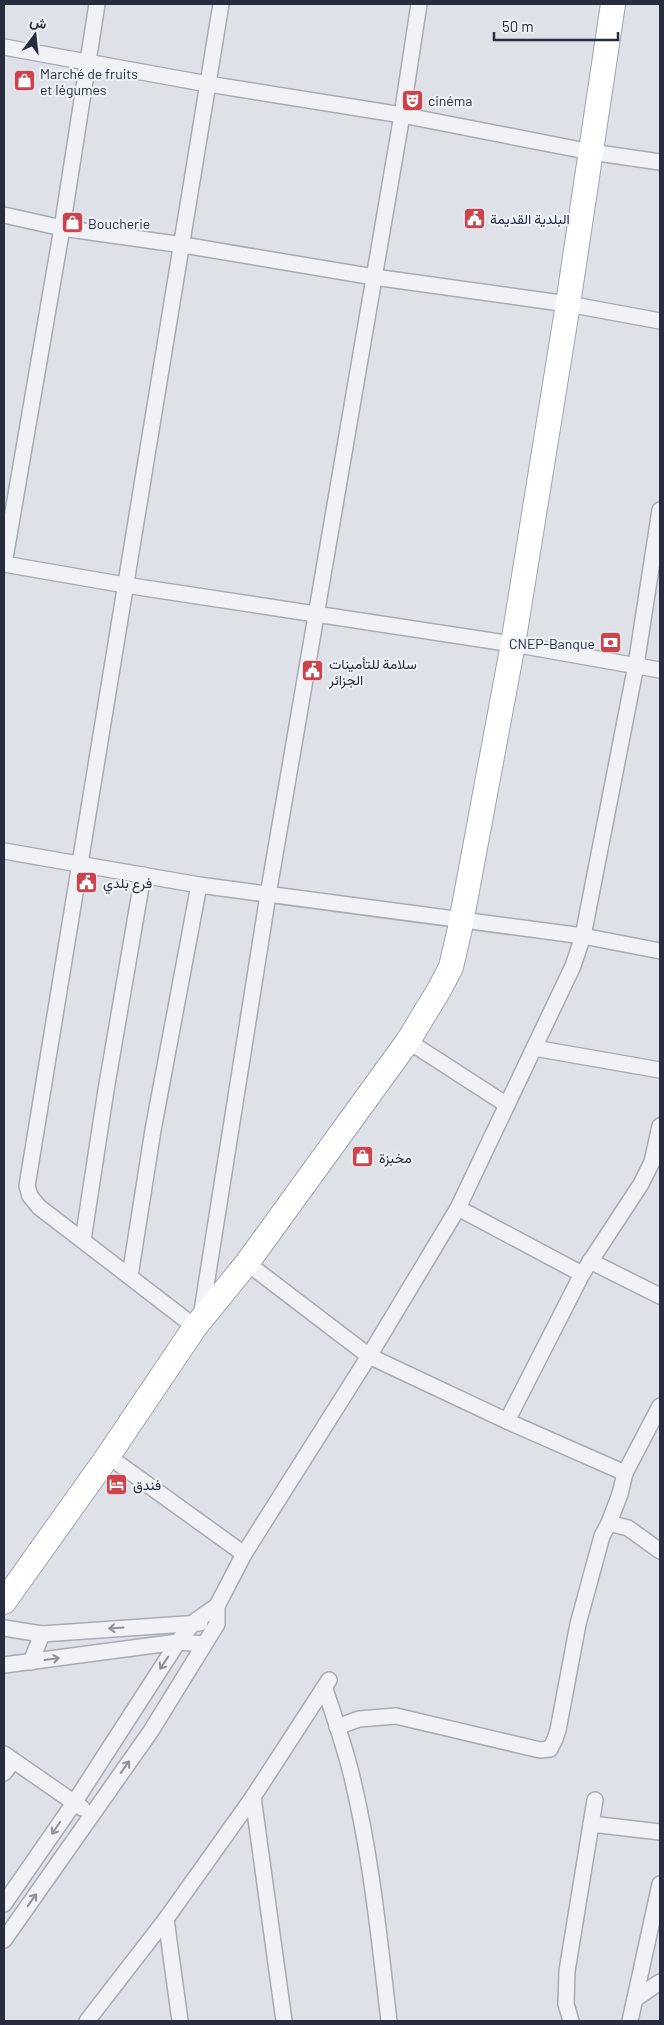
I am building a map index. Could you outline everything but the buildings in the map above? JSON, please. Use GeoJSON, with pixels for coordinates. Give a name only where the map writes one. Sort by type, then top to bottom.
{"type":"FeatureCollection","features":[{"type":"Feature","properties":{"kind":"main road"},"geometry":{"type":"LineString","coordinates":[[4,1602],[108,1456],[198,1323],[247,1263],[408,1041],[451,967],[462,920],[513,644],[568,304],[613,4]]}},
{"type":"Feature","properties":{"kind":"street"},"geometry":{"type":"LineString","coordinates":[[97,4],[62,228],[4,564],[125,585],[513,644],[660,670]]}},
{"type":"Feature","properties":{"kind":"street"},"geometry":{"type":"LineString","coordinates":[[222,4],[125,585],[82,864],[27,1186],[30,1196],[39,1207],[130,1276],[198,1323],[268,895],[402,115],[418,4]]}},
{"type":"Feature","properties":{"kind":"street"},"geometry":{"type":"LineString","coordinates":[[4,47],[208,84],[402,115],[591,152],[660,162]]}},
{"type":"Feature","properties":{"kind":"street"},"geometry":{"type":"LineString","coordinates":[[4,215],[62,228],[568,304],[660,321]]}},
{"type":"Feature","properties":{"kind":"street"},"geometry":{"type":"LineString","coordinates":[[4,1940],[151,1732],[216,1624],[217,1606],[244,1554],[369,1356],[458,1208],[574,966],[583,936],[636,665],[660,510]]}},
{"type":"Feature","properties":{"kind":"street"},"geometry":{"type":"LineString","coordinates":[[4,850],[198,885],[583,936],[660,951]]}},
{"type":"Feature","properties":{"kind":"street"},"geometry":{"type":"LineString","coordinates":[[83,1240],[106,1090],[143,875]]}},
{"type":"Feature","properties":{"kind":"street"},"geometry":{"type":"LineString","coordinates":[[130,1276],[153,1130],[198,885]]}},
{"type":"Feature","properties":{"kind":"street"},"geometry":{"type":"LineString","coordinates":[[408,1041],[507,1105]]}},
{"type":"Feature","properties":{"kind":"street"},"geometry":{"type":"LineString","coordinates":[[534,1048],[660,1070]]}},
{"type":"Feature","properties":{"kind":"street"},"geometry":{"type":"LineString","coordinates":[[507,1421],[582,1274],[652,1162],[660,1126]]}},
{"type":"Feature","properties":{"kind":"street"},"geometry":{"type":"LineString","coordinates":[[458,1208],[582,1274]]}},
{"type":"Feature","properties":{"kind":"street"},"geometry":{"type":"LineString","coordinates":[[590,1261],[660,1296]]}},
{"type":"Feature","properties":{"kind":"street"},"geometry":{"type":"LineString","coordinates":[[247,1263],[369,1356],[507,1421],[624,1473]]}},
{"type":"Feature","properties":{"kind":"street"},"geometry":{"type":"LineString","coordinates":[[337,1727],[359,1719],[396,1716],[540,1750],[550,1749],[558,1730],[578,1624],[602,1536],[620,1494],[624,1473],[660,1406]]}},
{"type":"Feature","properties":{"kind":"street"},"geometry":{"type":"LineString","coordinates":[[108,1456],[244,1554]]}},
{"type":"Feature","properties":{"kind":"street"},"geometry":{"type":"LineString","coordinates":[[609,1523],[628,1528],[660,1551]]}},
{"type":"Feature","properties":{"kind":"street"},"geometry":{"type":"LineString","coordinates":[[4,1904],[74,1803],[178,1642],[194,1622],[217,1606]]}},
{"type":"Feature","properties":{"kind":"street"},"geometry":{"type":"LineString","coordinates":[[4,1628],[42,1634],[194,1622],[216,1624]]}},
{"type":"Feature","properties":{"kind":"street"},"geometry":{"type":"LineString","coordinates":[[31,1662],[42,1634]]}},
{"type":"Feature","properties":{"kind":"street"},"geometry":{"type":"LineString","coordinates":[[4,1665],[178,1642],[204,1644]]}},
{"type":"Feature","properties":{"kind":"street"},"geometry":{"type":"LineString","coordinates":[[87,2021],[166,1919],[253,1797],[327,1685],[337,1727],[350,1768],[362,1822],[376,1908],[389,2021]]}},
{"type":"Feature","properties":{"kind":"street"},"geometry":{"type":"LineString","coordinates":[[4,1774],[8,1758],[92,1814]]}},
{"type":"Feature","properties":{"kind":"street"},"geometry":{"type":"LineString","coordinates":[[253,1797],[284,2021]]}},
{"type":"Feature","properties":{"kind":"street"},"geometry":{"type":"LineString","coordinates":[[571,2021],[566,2004],[567,1971],[595,1800]]}},
{"type":"Feature","properties":{"kind":"street"},"geometry":{"type":"LineString","coordinates":[[591,1824],[660,1832]]}},
{"type":"Feature","properties":{"kind":"street"},"geometry":{"type":"LineString","coordinates":[[630,2021],[660,1884]]}},
{"type":"Feature","properties":{"kind":"street"},"geometry":{"type":"LineString","coordinates":[[166,1919],[180,2021]]}},
{"type":"Feature","properties":{"kind":"street"},"geometry":{"type":"LineString","coordinates":[[635,1999],[660,1982]]}},
{"type":"Feature","properties":{"kind":"place","name":"Marché de fruits et légumes"},"geometry":{"type":"Point","coordinates":[24,81]}},
{"type":"Feature","properties":{"kind":"place","name":"cinéma"},"geometry":{"type":"Point","coordinates":[412,100]}},
{"type":"Feature","properties":{"kind":"place","name":"البلدية القديمة"},"geometry":{"type":"Point","coordinates":[474,218]}},
{"type":"Feature","properties":{"kind":"place","name":"Boucherie"},"geometry":{"type":"Point","coordinates":[72,223]}},
{"type":"Feature","properties":{"kind":"place","name":"CNEP-Banque"},"geometry":{"type":"Point","coordinates":[611,643]}},
{"type":"Feature","properties":{"kind":"place","name":"سلامة للتأمينات الجزائر"},"geometry":{"type":"Point","coordinates":[313,671]}},
{"type":"Feature","properties":{"kind":"place","name":"فرع بلدي"},"geometry":{"type":"Point","coordinates":[87,882]}},
{"type":"Feature","properties":{"kind":"place","name":"مخبزة"},"geometry":{"type":"Point","coordinates":[363,1157]}},
{"type":"Feature","properties":{"kind":"place","name":"فندق"},"geometry":{"type":"Point","coordinates":[117,1484]}}]}
